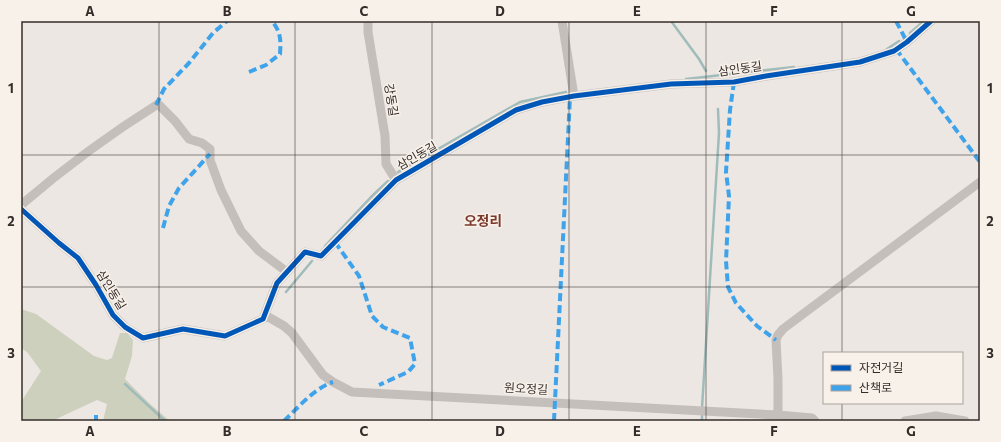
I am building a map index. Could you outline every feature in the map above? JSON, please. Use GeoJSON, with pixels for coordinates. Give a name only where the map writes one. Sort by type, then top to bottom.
{"type":"FeatureCollection","features":[{"type":"Feature","properties":{"kind":"street","name":"강동길"},"geometry":{"type":"LineString","coordinates":[[368,21],[368,32],[385,136],[386,164],[396,180]]}},
{"type":"Feature","properties":{"kind":"street"},"geometry":{"type":"LineString","coordinates":[[562,21],[574,96]]}},
{"type":"Feature","properties":{"kind":"street","name":"삼인동길"},"geometry":{"type":"LineString","coordinates":[[21,209],[78,258],[96,285],[113,316],[125,327],[144,338],[183,329],[225,336],[263,319],[266,315],[277,283],[305,252],[321,256],[396,180],[516,110],[542,102],[574,96],[671,84],[734,82],[860,62],[894,51],[931,21]]}},
{"type":"Feature","properties":{"kind":"street"},"geometry":{"type":"LineString","coordinates":[[21,205],[57,174],[158,104],[175,121],[189,139],[202,143],[210,149],[210,160],[241,231],[259,251],[287,272]]}},
{"type":"Feature","properties":{"kind":"street"},"geometry":{"type":"LineString","coordinates":[[778,415],[776,344],[778,335],[802,314],[980,182]]}},
{"type":"Feature","properties":{"kind":"street","name":"원오정길"},"geometry":{"type":"LineString","coordinates":[[266,315],[284,326],[292,333],[323,375],[352,392],[778,415],[812,418],[815,421]]}},
{"type":"Feature","properties":{"kind":"street"},"geometry":{"type":"LineString","coordinates":[[905,421],[936,416],[965,421]]}},
{"type":"Feature","properties":{"kind":"green space"},"geometry":{"type":"Polygon","coordinates":[[[21,309],[36,314],[94,356],[107,360],[112,358],[120,333],[127,333],[133,340],[132,356],[125,379],[150,404],[170,421],[103,421],[107,404],[97,400],[52,421],[23,421],[21,419],[21,402],[41,371],[27,352],[21,348],[21,309]]]}},
{"type":"Feature","properties":{"kind":"waterway"},"geometry":{"type":"LineString","coordinates":[[671,21],[706,71]]}},
{"type":"Feature","properties":{"kind":"waterway"},"geometry":{"type":"LineString","coordinates":[[910,33],[924,21]]}},
{"type":"Feature","properties":{"kind":"waterway"},"geometry":{"type":"LineString","coordinates":[[887,49],[899,41]]}},
{"type":"Feature","properties":{"kind":"waterway"},"geometry":{"type":"LineString","coordinates":[[686,79],[794,67]]}},
{"type":"Feature","properties":{"kind":"waterway"},"geometry":{"type":"LineString","coordinates":[[398,172],[520,102],[566,92]]}},
{"type":"Feature","properties":{"kind":"waterway"},"geometry":{"type":"LineString","coordinates":[[702,408],[719,133],[718,109]]}},
{"type":"Feature","properties":{"kind":"waterway"},"geometry":{"type":"LineString","coordinates":[[325,246],[388,181]]}},
{"type":"Feature","properties":{"kind":"waterway"},"geometry":{"type":"LineString","coordinates":[[286,292],[312,261]]}},
{"type":"Feature","properties":{"kind":"waterway"},"geometry":{"type":"LineString","coordinates":[[125,384],[165,421]]}},
{"type":"Feature","properties":{"kind":"waterway"},"geometry":{"type":"LineString","coordinates":[[702,413],[702,421]]}},
{"type":"Feature","properties":{"kind":"marked path"},"geometry":{"type":"LineString","coordinates":[[156,105],[164,89],[189,63],[213,33],[227,21]]}},
{"type":"Feature","properties":{"kind":"marked path"},"geometry":{"type":"LineString","coordinates":[[249,72],[266,65],[280,54],[280,37],[272,21]]}},
{"type":"Feature","properties":{"kind":"marked path"},"geometry":{"type":"LineString","coordinates":[[896,21],[907,42]]}},
{"type":"Feature","properties":{"kind":"marked path"},"geometry":{"type":"LineString","coordinates":[[896,49],[980,162]]}},
{"type":"Feature","properties":{"kind":"marked path"},"geometry":{"type":"LineString","coordinates":[[734,82],[730,110],[726,172],[729,196],[726,261],[728,287],[736,303],[757,326],[776,340]]}},
{"type":"Feature","properties":{"kind":"marked path"},"geometry":{"type":"LineString","coordinates":[[554,421],[570,97]]}},
{"type":"Feature","properties":{"kind":"marked path"},"geometry":{"type":"LineString","coordinates":[[163,228],[169,206],[179,188],[210,154]]}},
{"type":"Feature","properties":{"kind":"marked path"},"geometry":{"type":"LineString","coordinates":[[335,242],[359,276],[372,316],[383,327],[410,338],[415,364],[408,372],[379,385]]}},
{"type":"Feature","properties":{"kind":"marked path"},"geometry":{"type":"LineString","coordinates":[[284,421],[319,389],[333,382]]}},
{"type":"Feature","properties":{"kind":"marked path"},"geometry":{"type":"LineString","coordinates":[[96,415],[96,421]]}},
{"type":"Feature","properties":{"kind":"cycle path"},"geometry":{"type":"LineString","coordinates":[[21,209],[78,258],[96,285],[113,315],[125,327],[143,338],[183,329],[225,336],[263,319],[277,283],[305,252],[321,256],[396,180],[516,110],[542,102],[574,96],[671,84],[734,82],[860,62],[894,51],[931,21]]}},
{"type":"Feature","properties":{"kind":"district","name":"오정리"},"geometry":{"type":"Point","coordinates":[483,221]}}]}
